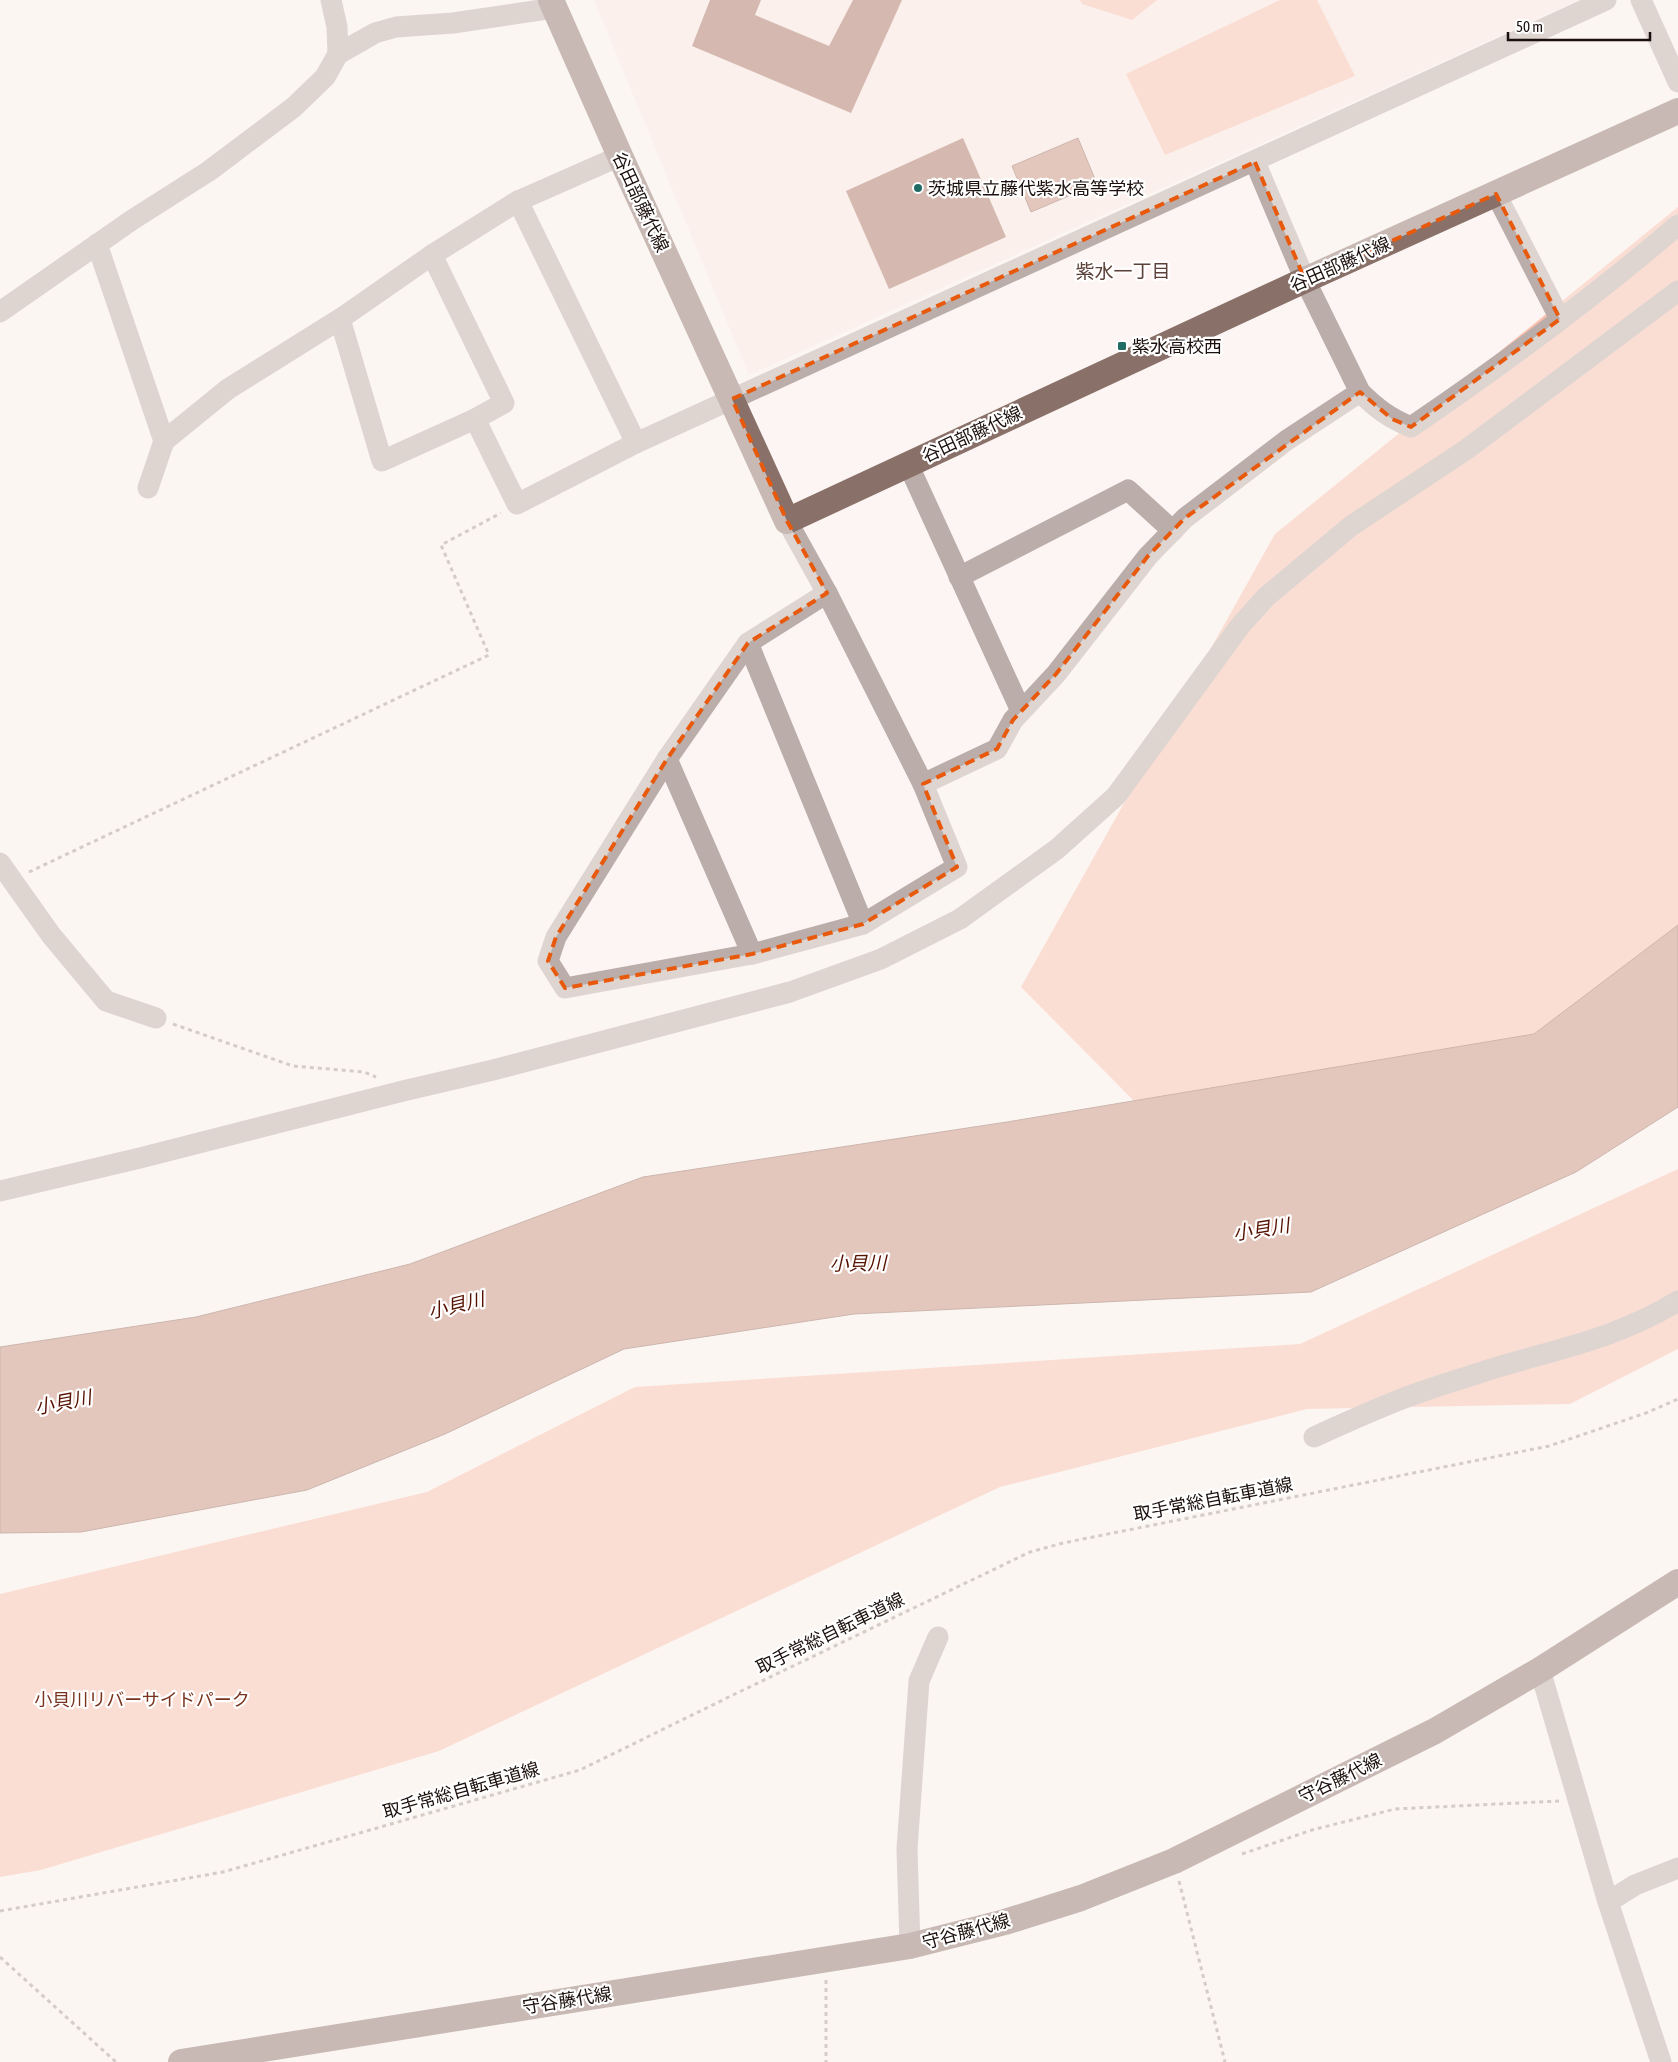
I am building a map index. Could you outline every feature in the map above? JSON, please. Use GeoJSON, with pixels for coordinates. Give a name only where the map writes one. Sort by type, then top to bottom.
{"type":"FeatureCollection","features":[{"type":"Feature","properties":{"kind":"main road","name":"谷田部藤代線"},"geometry":{"type":"LineString","coordinates":[[553,4],[620,156],[787,520],[1305,280],[1678,111]]}},
{"type":"Feature","properties":{"kind":"main road","name":"守谷藤代線"},"geometry":{"type":"LineString","coordinates":[[181,2062],[910,1946],[1005,1922],[1064,1903],[1174,1861],[1436,1731],[1540,1670],[1678,1582]]}},
{"type":"Feature","properties":{"kind":"street"},"geometry":{"type":"LineString","coordinates":[[332,0],[337,27],[338,54]]}},
{"type":"Feature","properties":{"kind":"street"},"geometry":{"type":"LineString","coordinates":[[475,419],[517,504],[636,443],[1606,0]]}},
{"type":"Feature","properties":{"kind":"street"},"geometry":{"type":"LineString","coordinates":[[1642,0],[1678,82]]}},
{"type":"Feature","properties":{"kind":"street"},"geometry":{"type":"LineString","coordinates":[[0,312],[97,244],[209,171],[294,107],[325,77],[338,54],[375,33],[396,27],[453,23],[553,4]]}},
{"type":"Feature","properties":{"kind":"street"},"geometry":{"type":"LineString","coordinates":[[148,488],[164,441],[228,389],[340,319],[432,255],[518,200],[620,156]]}},
{"type":"Feature","properties":{"kind":"street"},"geometry":{"type":"LineString","coordinates":[[1254,162],[1305,280],[1360,392],[1374,406],[1392,419],[1411,427],[1560,319],[1633,264],[1678,226]]}},
{"type":"Feature","properties":{"kind":"street"},"geometry":{"type":"LineString","coordinates":[[1496,194],[1560,319]]}},
{"type":"Feature","properties":{"kind":"street"},"geometry":{"type":"LineString","coordinates":[[518,200],[636,443]]}},
{"type":"Feature","properties":{"kind":"street"},"geometry":{"type":"LineString","coordinates":[[97,244],[164,441]]}},
{"type":"Feature","properties":{"kind":"street"},"geometry":{"type":"LineString","coordinates":[[340,319],[382,461],[475,419],[504,403],[432,255]]}},
{"type":"Feature","properties":{"kind":"street"},"geometry":{"type":"LineString","coordinates":[[0,1191],[140,1158],[403,1090],[493,1070],[790,992],[881,959],[960,919],[1057,849],[1116,796],[1240,626],[1266,597],[1351,526],[1467,448],[1678,291]]}},
{"type":"Feature","properties":{"kind":"street"},"geometry":{"type":"LineString","coordinates":[[923,784],[997,749],[1013,720],[1056,674],[1148,556],[1186,518],[1288,440],[1360,392]]}},
{"type":"Feature","properties":{"kind":"street"},"geometry":{"type":"LineString","coordinates":[[908,464],[1021,711]]}},
{"type":"Feature","properties":{"kind":"street"},"geometry":{"type":"LineString","coordinates":[[959,577],[1128,490],[1173,531]]}},
{"type":"Feature","properties":{"kind":"street"},"geometry":{"type":"LineString","coordinates":[[787,520],[826,593],[923,784],[957,867],[863,924],[752,954],[565,988],[548,961],[556,937],[667,758],[748,643],[826,593]]}},
{"type":"Feature","properties":{"kind":"street"},"geometry":{"type":"LineString","coordinates":[[748,643],[863,924]]}},
{"type":"Feature","properties":{"kind":"street"},"geometry":{"type":"LineString","coordinates":[[667,758],[752,954]]}},
{"type":"Feature","properties":{"kind":"street"},"geometry":{"type":"LineString","coordinates":[[6,872],[50,935],[106,1001],[156,1018]]}},
{"type":"Feature","properties":{"kind":"street"},"geometry":{"type":"LineString","coordinates":[[1314,1437],[1396,1401],[1486,1371],[1568,1349],[1617,1331],[1652,1317],[1678,1301]]}},
{"type":"Feature","properties":{"kind":"street"},"geometry":{"type":"LineString","coordinates":[[910,1946],[907,1849],[919,1680],[938,1637]]}},
{"type":"Feature","properties":{"kind":"street"},"geometry":{"type":"LineString","coordinates":[[1540,1670],[1608,1902],[1661,2062]]}},
{"type":"Feature","properties":{"kind":"street"},"geometry":{"type":"LineString","coordinates":[[1608,1902],[1635,1885],[1678,1868]]}},
{"type":"Feature","properties":{"kind":"path"},"geometry":{"type":"LineString","coordinates":[[6,872],[489,655],[441,546],[517,504]]}},
{"type":"Feature","properties":{"kind":"path"},"geometry":{"type":"LineString","coordinates":[[156,1018],[293,1066],[364,1072],[403,1090]]}},
{"type":"Feature","properties":{"kind":"path","name":"取手常総自転車道線"},"geometry":{"type":"LineString","coordinates":[[0,1911],[223,1872],[580,1770],[1030,1552],[1063,1543],[1549,1446],[1646,1413],[1678,1399]]}},
{"type":"Feature","properties":{"kind":"path"},"geometry":{"type":"LineString","coordinates":[[1241,1854],[1312,1830],[1394,1809],[1578,1800]]}},
{"type":"Feature","properties":{"kind":"path"},"geometry":{"type":"LineString","coordinates":[[1174,1861],[1188,1910],[1225,2062]]}},
{"type":"Feature","properties":{"kind":"path"},"geometry":{"type":"LineString","coordinates":[[0,1957],[116,2062]]}},
{"type":"Feature","properties":{"kind":"path"},"geometry":{"type":"LineString","coordinates":[[826,1959],[826,2062]]}},
{"type":"Feature","properties":{"kind":"highlighted area"},"geometry":{"type":"Polygon","coordinates":[[[1255,162],[1305,280],[1496,194],[1560,319],[1411,427],[1392,419],[1360,392],[1185,518],[1148,556],[1056,674],[1013,720],[997,749],[923,784],[957,867],[863,924],[752,954],[565,988],[548,961],[556,937],[667,759],[748,643],[827,593],[787,521],[732,399],[1255,162]]]}},
{"type":"Feature","properties":{"kind":"shaded area","name":"茨城県立藤代紫水高等学校"},"geometry":{"type":"Polygon","coordinates":[[[594,0],[1579,0],[749,375],[594,0]]]}},
{"type":"Feature","properties":{"kind":"green space"},"geometry":{"type":"Polygon","coordinates":[[[1080,0],[1157,0],[1132,20],[1082,4],[1080,0]]]}},
{"type":"Feature","properties":{"kind":"green space"},"geometry":{"type":"Polygon","coordinates":[[[1280,0],[1317,0],[1355,76],[1165,155],[1126,74],[1280,0]]]}},
{"type":"Feature","properties":{"kind":"green space"},"geometry":{"type":"Polygon","coordinates":[[[1678,207],[1678,925],[1534,1034],[1134,1101],[1021,987],[1275,534],[1678,207]]]}},
{"type":"Feature","properties":{"kind":"green space","name":"小貝川リバーサイドパーク"},"geometry":{"type":"Polygon","coordinates":[[[1678,1169],[1678,1349],[1570,1404],[1307,1409],[1000,1487],[439,1751],[41,1870],[0,1877],[0,1594],[427,1492],[635,1387],[1300,1344],[1678,1169]]]}},
{"type":"Feature","properties":{"kind":"water"},"geometry":{"type":"Polygon","coordinates":[[[1078,138],[1097,184],[1031,212],[1012,166],[1078,138]]]}},
{"type":"Feature","properties":{"kind":"water","name":"小貝川"},"geometry":{"type":"Polygon","coordinates":[[[1678,925],[1678,1107],[1576,1172],[1311,1292],[854,1314],[624,1349],[445,1434],[307,1490],[81,1532],[0,1533],[0,1347],[196,1317],[410,1264],[643,1177],[1007,1122],[1534,1034],[1678,925]]]}},
{"type":"Feature","properties":{"kind":"building"},"geometry":{"type":"Polygon","coordinates":[[[710,0],[761,0],[755,15],[829,46],[853,0],[902,0],[851,113],[692,46],[710,0]]]}},
{"type":"Feature","properties":{"kind":"building"},"geometry":{"type":"Polygon","coordinates":[[[963,138],[1006,237],[889,289],[846,191],[963,138]]]}},
{"type":"Feature","properties":{"kind":"place","name":"茨城県立藤代紫水高等学校"},"geometry":{"type":"Point","coordinates":[918,188]}},
{"type":"Feature","properties":{"kind":"place","name":"紫水高校西"},"geometry":{"type":"Point","coordinates":[1122,346]}},
{"type":"Feature","properties":{"kind":"district","name":"紫水一丁目"},"geometry":{"type":"Point","coordinates":[1123,271]}}]}
